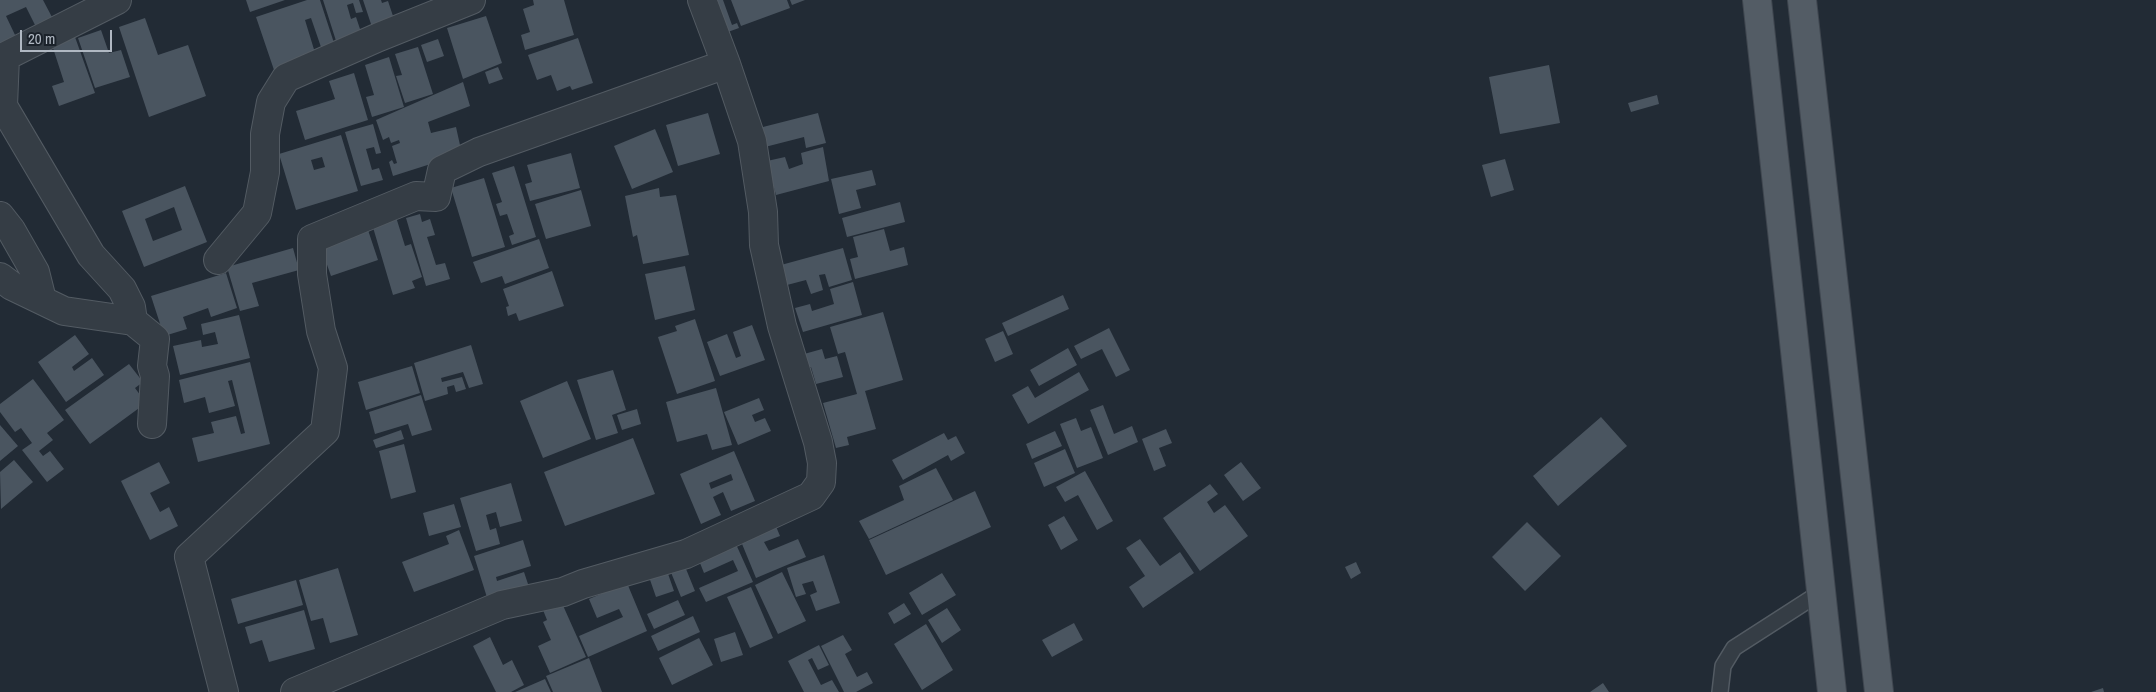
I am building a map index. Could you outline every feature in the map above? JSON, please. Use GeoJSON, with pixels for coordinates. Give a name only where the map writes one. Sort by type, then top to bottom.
{"type":"FeatureCollection","features":[{"type":"Feature","properties":{"kind":"main road"},"geometry":{"type":"LineString","coordinates":[[1757,0],[1832,692]]}},
{"type":"Feature","properties":{"kind":"main road"},"geometry":{"type":"LineString","coordinates":[[1802,0],[1879,692]]}},
{"type":"Feature","properties":{"kind":"street"},"geometry":{"type":"LineString","coordinates":[[116,0],[2,58],[3,106],[91,255],[122,289],[132,307],[133,321]]}},
{"type":"Feature","properties":{"kind":"street"},"geometry":{"type":"LineString","coordinates":[[218,260],[257,213],[265,172],[265,134],[271,102],[286,78],[379,37],[471,0]]}},
{"type":"Feature","properties":{"kind":"street"},"geometry":{"type":"LineString","coordinates":[[295,692],[502,605],[563,592],[583,584],[686,554],[811,496],[821,482],[822,463],[818,442],[782,326],[764,245],[763,212],[752,141],[702,0]]}},
{"type":"Feature","properties":{"kind":"street"},"geometry":{"type":"LineString","coordinates":[[224,692],[189,556],[325,431],[332,368],[321,331],[312,274],[312,239],[416,196],[436,197],[442,170],[479,152],[726,64]]}},
{"type":"Feature","properties":{"kind":"street"},"geometry":{"type":"LineString","coordinates":[[0,216],[11,230],[35,272],[42,300]]}},
{"type":"Feature","properties":{"kind":"street"},"geometry":{"type":"LineString","coordinates":[[0,277],[12,286],[64,311],[133,321],[155,339],[152,366],[155,376],[152,424]]}},
{"type":"Feature","properties":{"kind":"lane"},"geometry":{"type":"LineString","coordinates":[[1720,692],[1723,666],[1734,648],[1821,592]]}},
{"type":"Feature","properties":{"kind":"building"},"geometry":{"type":"Polygon","coordinates":[[[0,0],[43,0],[53,19],[36,27],[26,7],[6,16],[16,37],[0,44],[0,0]]]}},
{"type":"Feature","properties":{"kind":"building"},"geometry":{"type":"Polygon","coordinates":[[[246,0],[285,0],[250,12],[246,0]]]}},
{"type":"Feature","properties":{"kind":"building"},"geometry":{"type":"Polygon","coordinates":[[[307,0],[320,0],[335,46],[322,50],[311,18],[305,20],[316,56],[274,70],[256,17],[307,0]]]}},
{"type":"Feature","properties":{"kind":"building"},"geometry":{"type":"Polygon","coordinates":[[[323,0],[359,0],[363,12],[356,13],[353,3],[347,5],[351,19],[356,17],[362,35],[337,44],[323,0]]]}},
{"type":"Feature","properties":{"kind":"building"},"geometry":{"type":"Polygon","coordinates":[[[363,0],[381,0],[382,3],[388,1],[394,19],[372,27],[363,0]]]}},
{"type":"Feature","properties":{"kind":"building"},"geometry":{"type":"Polygon","coordinates":[[[533,0],[564,0],[574,35],[525,50],[521,35],[530,32],[523,9],[534,5],[533,0]]]}},
{"type":"Feature","properties":{"kind":"building"},"geometry":{"type":"Polygon","coordinates":[[[713,0],[723,0],[732,25],[737,23],[739,28],[725,33],[713,0]]]}},
{"type":"Feature","properties":{"kind":"building"},"geometry":{"type":"Polygon","coordinates":[[[731,0],[787,0],[790,8],[741,26],[731,0]]]}},
{"type":"Feature","properties":{"kind":"building"},"geometry":{"type":"Polygon","coordinates":[[[790,0],[805,0],[792,5],[790,0]]]}},
{"type":"Feature","properties":{"kind":"building"},"geometry":{"type":"Polygon","coordinates":[[[486,16],[502,63],[463,79],[447,28],[486,16]]]}},
{"type":"Feature","properties":{"kind":"building"},"geometry":{"type":"Polygon","coordinates":[[[145,18],[158,55],[188,45],[206,96],[149,117],[119,27],[145,18]]]}},
{"type":"Feature","properties":{"kind":"building"},"geometry":{"type":"Polygon","coordinates":[[[101,30],[109,53],[121,50],[130,77],[95,88],[78,38],[101,30]]]}},
{"type":"Feature","properties":{"kind":"building"},"geometry":{"type":"Polygon","coordinates":[[[75,37],[95,93],[59,106],[52,86],[64,82],[52,45],[75,37]]]}},
{"type":"Feature","properties":{"kind":"building"},"geometry":{"type":"Polygon","coordinates":[[[578,38],[593,83],[572,90],[570,86],[557,91],[551,75],[537,80],[528,55],[578,38]]]}},
{"type":"Feature","properties":{"kind":"building"},"geometry":{"type":"Polygon","coordinates":[[[438,39],[444,56],[427,62],[421,45],[438,39]]]}},
{"type":"Feature","properties":{"kind":"building"},"geometry":{"type":"Polygon","coordinates":[[[418,47],[433,94],[405,103],[396,76],[402,75],[395,54],[418,47]]]}},
{"type":"Feature","properties":{"kind":"building"},"geometry":{"type":"Polygon","coordinates":[[[389,57],[404,107],[372,117],[366,97],[374,95],[365,65],[389,57]]]}},
{"type":"Feature","properties":{"kind":"building"},"geometry":{"type":"Polygon","coordinates":[[[1549,65],[1560,123],[1500,134],[1489,77],[1549,65]]]}},
{"type":"Feature","properties":{"kind":"building"},"geometry":{"type":"Polygon","coordinates":[[[498,67],[503,79],[489,84],[485,72],[498,67]]]}},
{"type":"Feature","properties":{"kind":"building"},"geometry":{"type":"Polygon","coordinates":[[[354,73],[368,120],[305,140],[296,111],[335,99],[329,81],[354,73]]]}},
{"type":"Feature","properties":{"kind":"building"},"geometry":{"type":"Polygon","coordinates":[[[463,82],[470,106],[428,122],[431,133],[456,127],[462,154],[393,176],[389,162],[392,160],[394,164],[397,163],[392,146],[400,143],[399,140],[391,143],[389,137],[383,140],[376,120],[463,82]]]}},
{"type":"Feature","properties":{"kind":"building"},"geometry":{"type":"Polygon","coordinates":[[[1657,95],[1659,104],[1631,112],[1628,103],[1657,95]]]}},
{"type":"Feature","properties":{"kind":"building"},"geometry":{"type":"Polygon","coordinates":[[[708,113],[720,154],[678,166],[666,125],[708,113]]]}},
{"type":"Feature","properties":{"kind":"building"},"geometry":{"type":"Polygon","coordinates":[[[818,113],[826,143],[806,148],[804,137],[765,147],[759,128],[818,113]]]}},
{"type":"Feature","properties":{"kind":"building"},"geometry":{"type":"Polygon","coordinates":[[[373,124],[381,153],[376,154],[374,147],[366,149],[372,170],[379,168],[383,180],[361,186],[345,132],[373,124]]]}},
{"type":"Feature","properties":{"kind":"building"},"geometry":{"type":"Polygon","coordinates":[[[655,129],[673,172],[632,189],[614,146],[655,129]]]}},
{"type":"Feature","properties":{"kind":"building"},"geometry":{"type":"Polygon","coordinates":[[[341,135],[358,191],[296,210],[279,154],[341,135]],[[322,157],[311,160],[314,170],[325,167],[322,157]]]}},
{"type":"Feature","properties":{"kind":"building"},"geometry":{"type":"Polygon","coordinates":[[[823,147],[829,181],[776,195],[767,161],[785,157],[789,169],[803,164],[801,153],[823,147]]]}},
{"type":"Feature","properties":{"kind":"building"},"geometry":{"type":"Polygon","coordinates":[[[571,153],[580,188],[530,201],[525,184],[532,182],[527,165],[571,153]]]}},
{"type":"Feature","properties":{"kind":"building"},"geometry":{"type":"Polygon","coordinates":[[[1505,159],[1514,190],[1491,197],[1482,165],[1505,159]]]}},
{"type":"Feature","properties":{"kind":"building"},"geometry":{"type":"Polygon","coordinates":[[[514,166],[536,237],[512,245],[509,236],[514,234],[507,214],[500,216],[496,204],[502,202],[492,173],[514,166]]]}},
{"type":"Feature","properties":{"kind":"building"},"geometry":{"type":"Polygon","coordinates":[[[872,170],[876,185],[856,190],[861,208],[839,214],[831,179],[872,170]]]}},
{"type":"Feature","properties":{"kind":"building"},"geometry":{"type":"Polygon","coordinates":[[[484,178],[505,247],[472,257],[451,188],[484,178]]]}},
{"type":"Feature","properties":{"kind":"building"},"geometry":{"type":"Polygon","coordinates":[[[185,186],[207,242],[144,267],[122,211],[185,186]],[[174,207],[145,219],[153,241],[182,230],[174,207]]]}},
{"type":"Feature","properties":{"kind":"building"},"geometry":{"type":"Polygon","coordinates":[[[659,188],[660,197],[676,195],[689,255],[643,264],[637,235],[633,237],[625,196],[659,188]]]}},
{"type":"Feature","properties":{"kind":"building"},"geometry":{"type":"Polygon","coordinates":[[[581,190],[591,226],[546,239],[535,204],[581,190]]]}},
{"type":"Feature","properties":{"kind":"building"},"geometry":{"type":"Polygon","coordinates":[[[900,202],[905,222],[847,237],[842,218],[900,202]]]}},
{"type":"Feature","properties":{"kind":"building"},"geometry":{"type":"Polygon","coordinates":[[[420,214],[422,222],[430,219],[435,235],[427,237],[436,265],[445,263],[450,279],[426,286],[406,218],[420,214]]]}},
{"type":"Feature","properties":{"kind":"building"},"geometry":{"type":"Polygon","coordinates":[[[396,217],[405,246],[411,244],[422,277],[412,281],[415,288],[393,295],[372,224],[396,217]]]}},
{"type":"Feature","properties":{"kind":"building"},"geometry":{"type":"Polygon","coordinates":[[[367,227],[378,260],[331,276],[319,242],[367,227]]]}},
{"type":"Feature","properties":{"kind":"building"},"geometry":{"type":"Polygon","coordinates":[[[884,229],[890,251],[904,247],[908,265],[855,279],[850,259],[858,257],[853,237],[884,229]]]}},
{"type":"Feature","properties":{"kind":"building"},"geometry":{"type":"Polygon","coordinates":[[[539,239],[549,268],[505,284],[502,276],[481,283],[473,262],[539,239]]]}},
{"type":"Feature","properties":{"kind":"building"},"geometry":{"type":"Polygon","coordinates":[[[293,248],[299,270],[252,283],[259,306],[240,311],[227,267],[293,248]]]}},
{"type":"Feature","properties":{"kind":"building"},"geometry":{"type":"Polygon","coordinates":[[[843,248],[852,280],[829,287],[825,274],[819,275],[823,290],[811,294],[806,280],[787,285],[781,265],[843,248]]]}},
{"type":"Feature","properties":{"kind":"building"},"geometry":{"type":"Polygon","coordinates":[[[685,266],[695,310],[655,320],[645,274],[685,266]]]}},
{"type":"Feature","properties":{"kind":"building"},"geometry":{"type":"Polygon","coordinates":[[[552,271],[564,306],[519,321],[516,313],[508,316],[506,307],[509,306],[503,289],[552,271]]]}},
{"type":"Feature","properties":{"kind":"building"},"geometry":{"type":"Polygon","coordinates":[[[226,273],[237,308],[211,317],[208,308],[183,317],[187,329],[164,336],[151,296],[226,273]]]}},
{"type":"Feature","properties":{"kind":"building"},"geometry":{"type":"Polygon","coordinates":[[[853,282],[862,315],[803,332],[795,308],[810,304],[812,311],[834,304],[830,289],[853,282]]]}},
{"type":"Feature","properties":{"kind":"building"},"geometry":{"type":"Polygon","coordinates":[[[1063,295],[1069,309],[1008,336],[1002,323],[1063,295]]]}},
{"type":"Feature","properties":{"kind":"building"},"geometry":{"type":"Polygon","coordinates":[[[883,312],[903,380],[865,391],[876,429],[847,437],[849,445],[836,448],[823,403],[857,394],[845,352],[838,354],[830,327],[883,312]]]}},
{"type":"Feature","properties":{"kind":"building"},"geometry":{"type":"Polygon","coordinates":[[[239,315],[250,358],[180,375],[173,346],[201,340],[202,347],[218,344],[215,332],[203,335],[201,324],[239,315]]]}},
{"type":"Feature","properties":{"kind":"building"},"geometry":{"type":"Polygon","coordinates":[[[695,319],[715,381],[677,394],[658,337],[677,331],[675,326],[695,319]]]}},
{"type":"Feature","properties":{"kind":"building"},"geometry":{"type":"Polygon","coordinates":[[[752,325],[765,360],[720,376],[707,342],[727,334],[736,358],[741,356],[733,332],[752,325]]]}},
{"type":"Feature","properties":{"kind":"building"},"geometry":{"type":"Polygon","coordinates":[[[1109,328],[1130,370],[1116,377],[1102,349],[1081,359],[1074,346],[1109,328]]]}},
{"type":"Feature","properties":{"kind":"building"},"geometry":{"type":"Polygon","coordinates":[[[1003,331],[1013,354],[995,362],[985,339],[1003,331]]]}},
{"type":"Feature","properties":{"kind":"building"},"geometry":{"type":"Polygon","coordinates":[[[75,335],[89,354],[72,367],[74,371],[92,358],[104,375],[66,402],[38,362],[75,335]]]}},
{"type":"Feature","properties":{"kind":"building"},"geometry":{"type":"Polygon","coordinates":[[[471,345],[483,384],[469,388],[463,372],[441,378],[442,382],[462,377],[466,389],[456,392],[454,385],[447,387],[448,394],[425,401],[414,363],[471,345]]]}},
{"type":"Feature","properties":{"kind":"building"},"geometry":{"type":"Polygon","coordinates":[[[1068,348],[1077,365],[1039,386],[1030,370],[1068,348]]]}},
{"type":"Feature","properties":{"kind":"building"},"geometry":{"type":"Polygon","coordinates":[[[822,349],[825,359],[837,356],[843,377],[816,384],[811,367],[801,370],[797,356],[822,349]]]}},
{"type":"Feature","properties":{"kind":"building"},"geometry":{"type":"Polygon","coordinates":[[[250,362],[270,444],[198,462],[192,438],[214,433],[211,422],[236,416],[241,434],[245,433],[232,380],[228,381],[235,406],[209,413],[205,397],[184,403],[179,380],[250,362]]]}},
{"type":"Feature","properties":{"kind":"building"},"geometry":{"type":"Polygon","coordinates":[[[129,364],[143,382],[135,388],[146,403],[90,444],[65,410],[129,364]]]}},
{"type":"Feature","properties":{"kind":"building"},"geometry":{"type":"Polygon","coordinates":[[[412,366],[420,393],[366,410],[358,382],[412,366]]]}},
{"type":"Feature","properties":{"kind":"building"},"geometry":{"type":"Polygon","coordinates":[[[613,370],[626,410],[612,415],[618,433],[596,440],[577,380],[613,370]]]}},
{"type":"Feature","properties":{"kind":"building"},"geometry":{"type":"Polygon","coordinates":[[[1079,372],[1089,390],[1028,424],[1012,395],[1028,386],[1035,398],[1079,372]]]}},
{"type":"Feature","properties":{"kind":"building"},"geometry":{"type":"Polygon","coordinates":[[[33,379],[64,420],[47,433],[53,440],[39,451],[43,456],[50,451],[64,469],[47,482],[22,450],[32,443],[21,428],[15,432],[0,412],[0,404],[33,379]]]}},
{"type":"Feature","properties":{"kind":"building"},"geometry":{"type":"Polygon","coordinates":[[[567,381],[591,439],[543,458],[520,401],[567,381]]]}},
{"type":"Feature","properties":{"kind":"building"},"geometry":{"type":"Polygon","coordinates":[[[716,388],[732,445],[712,450],[707,434],[677,442],[666,402],[716,388]]]}},
{"type":"Feature","properties":{"kind":"building"},"geometry":{"type":"Polygon","coordinates":[[[421,395],[432,430],[412,436],[408,424],[375,434],[369,412],[421,395]]]}},
{"type":"Feature","properties":{"kind":"building"},"geometry":{"type":"Polygon","coordinates":[[[759,398],[764,410],[752,415],[755,422],[765,418],[771,431],[738,445],[724,412],[759,398]]]}},
{"type":"Feature","properties":{"kind":"building"},"geometry":{"type":"Polygon","coordinates":[[[1103,405],[1114,434],[1132,426],[1138,442],[1108,455],[1090,410],[1103,405]]]}},
{"type":"Feature","properties":{"kind":"building"},"geometry":{"type":"Polygon","coordinates":[[[637,409],[641,424],[622,430],[617,415],[637,409]]]}},
{"type":"Feature","properties":{"kind":"building"},"geometry":{"type":"Polygon","coordinates":[[[1601,417],[1627,446],[1558,506],[1533,476],[1601,417]]]}},
{"type":"Feature","properties":{"kind":"building"},"geometry":{"type":"Polygon","coordinates":[[[1076,418],[1081,431],[1091,427],[1103,458],[1077,468],[1060,424],[1076,418]]]}},
{"type":"Feature","properties":{"kind":"building"},"geometry":{"type":"Polygon","coordinates":[[[0,425],[18,446],[0,461],[0,425]]]}},
{"type":"Feature","properties":{"kind":"building"},"geometry":{"type":"Polygon","coordinates":[[[1166,429],[1172,443],[1159,448],[1166,466],[1154,471],[1142,439],[1166,429]]]}},
{"type":"Feature","properties":{"kind":"building"},"geometry":{"type":"Polygon","coordinates":[[[401,430],[404,439],[376,448],[373,440],[401,430]]]}},
{"type":"Feature","properties":{"kind":"building"},"geometry":{"type":"Polygon","coordinates":[[[1055,431],[1062,446],[1032,459],[1026,444],[1055,431]]]}},
{"type":"Feature","properties":{"kind":"building"},"geometry":{"type":"Polygon","coordinates":[[[944,433],[948,440],[956,436],[965,453],[951,461],[948,455],[903,480],[892,460],[944,433]]]}},
{"type":"Feature","properties":{"kind":"building"},"geometry":{"type":"Polygon","coordinates":[[[633,438],[655,494],[565,526],[544,472],[633,438]]]}},
{"type":"Feature","properties":{"kind":"building"},"geometry":{"type":"Polygon","coordinates":[[[404,444],[416,492],[391,499],[379,451],[404,444]]]}},
{"type":"Feature","properties":{"kind":"building"},"geometry":{"type":"Polygon","coordinates":[[[1065,449],[1075,473],[1044,487],[1034,463],[1065,449]]]}},
{"type":"Feature","properties":{"kind":"building"},"geometry":{"type":"Polygon","coordinates":[[[734,451],[755,501],[731,511],[723,492],[713,497],[721,515],[701,524],[680,474],[734,451]],[[731,474],[709,483],[711,489],[733,480],[731,474]]]}},
{"type":"Feature","properties":{"kind":"building"},"geometry":{"type":"Polygon","coordinates":[[[14,460],[33,482],[1,509],[0,472],[14,460]]]}},
{"type":"Feature","properties":{"kind":"building"},"geometry":{"type":"Polygon","coordinates":[[[159,462],[170,483],[150,493],[160,512],[169,507],[178,526],[150,540],[121,481],[159,462]]]}},
{"type":"Feature","properties":{"kind":"building"},"geometry":{"type":"Polygon","coordinates":[[[1241,462],[1261,488],[1243,501],[1224,475],[1241,462]]]}},
{"type":"Feature","properties":{"kind":"building"},"geometry":{"type":"Polygon","coordinates":[[[936,468],[953,500],[869,539],[859,521],[904,500],[899,486],[936,468]]]}},
{"type":"Feature","properties":{"kind":"building"},"geometry":{"type":"Polygon","coordinates":[[[1085,471],[1113,521],[1097,530],[1078,495],[1065,502],[1056,487],[1085,471]]]}},
{"type":"Feature","properties":{"kind":"building"},"geometry":{"type":"Polygon","coordinates":[[[511,483],[522,521],[500,527],[496,512],[486,515],[490,530],[496,528],[500,544],[476,551],[460,498],[511,483]]]}},
{"type":"Feature","properties":{"kind":"building"},"geometry":{"type":"Polygon","coordinates":[[[1210,484],[1218,494],[1207,502],[1214,513],[1225,505],[1248,536],[1200,571],[1163,518],[1210,484]]]}},
{"type":"Feature","properties":{"kind":"building"},"geometry":{"type":"Polygon","coordinates":[[[975,491],[991,527],[886,575],[869,540],[975,491]]]}},
{"type":"Feature","properties":{"kind":"building"},"geometry":{"type":"Polygon","coordinates":[[[454,504],[461,527],[429,536],[423,513],[454,504]]]}},
{"type":"Feature","properties":{"kind":"building"},"geometry":{"type":"Polygon","coordinates":[[[1064,516],[1078,540],[1061,550],[1048,525],[1064,516]]]}},
{"type":"Feature","properties":{"kind":"building"},"geometry":{"type":"Polygon","coordinates":[[[1527,522],[1561,556],[1525,591],[1492,557],[1527,522]]]}},
{"type":"Feature","properties":{"kind":"building"},"geometry":{"type":"Polygon","coordinates":[[[775,524],[780,536],[764,542],[769,551],[798,539],[806,557],[756,578],[740,539],[775,524]]]}},
{"type":"Feature","properties":{"kind":"building"},"geometry":{"type":"Polygon","coordinates":[[[459,530],[474,570],[414,592],[402,562],[449,544],[446,536],[459,530]]]}},
{"type":"Feature","properties":{"kind":"building"},"geometry":{"type":"Polygon","coordinates":[[[1140,539],[1160,566],[1180,552],[1194,573],[1143,608],[1129,587],[1145,576],[1126,548],[1140,539]]]}},
{"type":"Feature","properties":{"kind":"building"},"geometry":{"type":"Polygon","coordinates":[[[523,540],[531,566],[496,577],[497,581],[524,572],[531,593],[490,607],[474,556],[523,540]]]}},
{"type":"Feature","properties":{"kind":"building"},"geometry":{"type":"Polygon","coordinates":[[[735,542],[753,582],[706,602],[699,588],[738,571],[733,560],[704,573],[698,558],[735,542]]]}},
{"type":"Feature","properties":{"kind":"building"},"geometry":{"type":"Polygon","coordinates":[[[824,555],[840,603],[816,611],[810,595],[817,592],[813,581],[802,584],[806,594],[796,597],[787,568],[824,555]]]}},
{"type":"Feature","properties":{"kind":"building"},"geometry":{"type":"Polygon","coordinates":[[[1356,562],[1361,573],[1351,579],[1345,567],[1356,562]]]}},
{"type":"Feature","properties":{"kind":"building"},"geometry":{"type":"Polygon","coordinates":[[[684,564],[695,591],[681,597],[670,570],[684,564]]]}},
{"type":"Feature","properties":{"kind":"building"},"geometry":{"type":"Polygon","coordinates":[[[338,568],[358,635],[330,643],[323,618],[311,621],[299,580],[338,568]]]}},
{"type":"Feature","properties":{"kind":"building"},"geometry":{"type":"Polygon","coordinates":[[[666,568],[674,591],[656,597],[648,574],[666,568]]]}},
{"type":"Feature","properties":{"kind":"building"},"geometry":{"type":"Polygon","coordinates":[[[782,572],[806,621],[778,634],[755,585],[782,572]]]}},
{"type":"Feature","properties":{"kind":"building"},"geometry":{"type":"Polygon","coordinates":[[[942,573],[956,595],[922,615],[909,593],[942,573]]]}},
{"type":"Feature","properties":{"kind":"building"},"geometry":{"type":"Polygon","coordinates":[[[296,580],[303,605],[238,624],[231,599],[296,580]]]}},
{"type":"Feature","properties":{"kind":"building"},"geometry":{"type":"Polygon","coordinates":[[[627,583],[647,631],[588,657],[579,636],[623,617],[619,609],[597,618],[589,599],[627,583]]]}},
{"type":"Feature","properties":{"kind":"building"},"geometry":{"type":"Polygon","coordinates":[[[751,587],[773,638],[750,648],[727,597],[751,587]]]}},
{"type":"Feature","properties":{"kind":"building"},"geometry":{"type":"Polygon","coordinates":[[[678,600],[685,615],[654,629],[647,614],[678,600]]]}},
{"type":"Feature","properties":{"kind":"building"},"geometry":{"type":"Polygon","coordinates":[[[561,601],[586,657],[550,673],[538,646],[551,640],[543,622],[547,620],[543,610],[561,601]]]}},
{"type":"Feature","properties":{"kind":"building"},"geometry":{"type":"Polygon","coordinates":[[[904,603],[911,614],[894,624],[888,613],[904,603]]]}},
{"type":"Feature","properties":{"kind":"building"},"geometry":{"type":"Polygon","coordinates":[[[947,608],[961,630],[942,643],[928,620],[947,608]]]}},
{"type":"Feature","properties":{"kind":"building"},"geometry":{"type":"Polygon","coordinates":[[[304,610],[315,649],[269,662],[262,640],[250,644],[245,627],[304,610]]]}},
{"type":"Feature","properties":{"kind":"building"},"geometry":{"type":"Polygon","coordinates":[[[693,616],[700,632],[658,651],[651,636],[693,616]]]}},
{"type":"Feature","properties":{"kind":"building"},"geometry":{"type":"Polygon","coordinates":[[[1074,623],[1083,640],[1052,657],[1042,640],[1074,623]]]}},
{"type":"Feature","properties":{"kind":"building"},"geometry":{"type":"Polygon","coordinates":[[[926,624],[953,670],[922,690],[894,644],[926,624]]]}},
{"type":"Feature","properties":{"kind":"building"},"geometry":{"type":"Polygon","coordinates":[[[735,632],[743,655],[721,662],[714,639],[735,632]]]}},
{"type":"Feature","properties":{"kind":"building"},"geometry":{"type":"Polygon","coordinates":[[[843,635],[852,650],[845,654],[857,677],[867,672],[873,683],[856,692],[844,692],[821,646],[843,635]]]}},
{"type":"Feature","properties":{"kind":"building"},"geometry":{"type":"Polygon","coordinates":[[[490,637],[503,665],[512,660],[524,685],[511,692],[496,692],[473,646],[490,637]]]}},
{"type":"Feature","properties":{"kind":"building"},"geometry":{"type":"Polygon","coordinates":[[[699,638],[713,665],[672,685],[659,658],[699,638]]]}},
{"type":"Feature","properties":{"kind":"building"},"geometry":{"type":"Polygon","coordinates":[[[819,645],[829,665],[818,670],[812,658],[808,660],[821,685],[832,680],[839,692],[804,692],[788,661],[819,645]]]}},
{"type":"Feature","properties":{"kind":"building"},"geometry":{"type":"Polygon","coordinates":[[[589,658],[602,692],[553,692],[546,676],[589,658]]]}},
{"type":"Feature","properties":{"kind":"building"},"geometry":{"type":"Polygon","coordinates":[[[545,679],[551,692],[515,692],[545,679]]]}},
{"type":"Feature","properties":{"kind":"building"},"geometry":{"type":"Polygon","coordinates":[[[1603,683],[1609,692],[1590,692],[1603,683]]]}},
{"type":"Feature","properties":{"kind":"building"},"geometry":{"type":"Polygon","coordinates":[[[2103,688],[2104,692],[2091,692],[2103,688]]]}}]}
